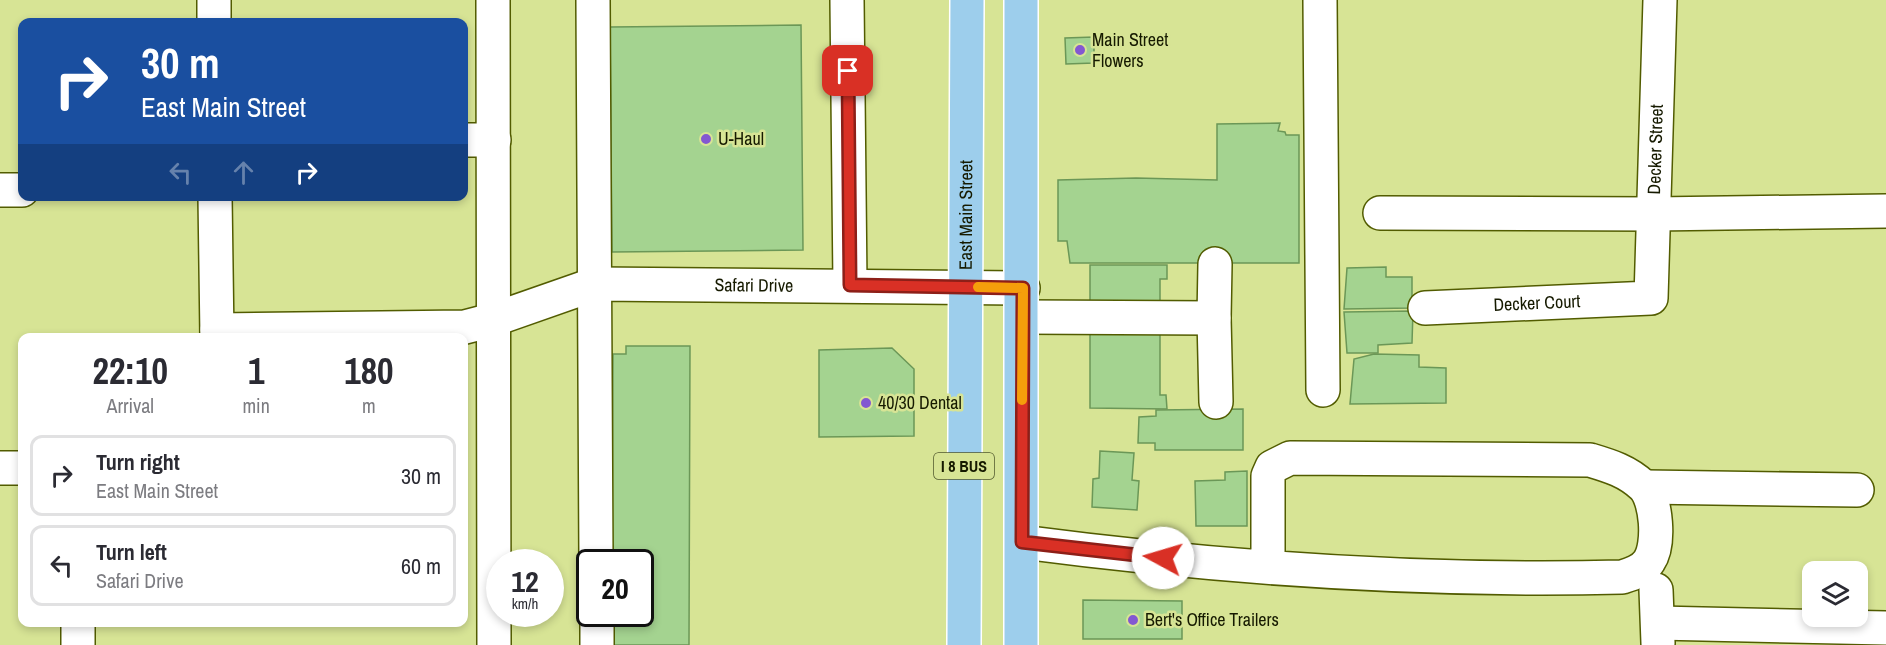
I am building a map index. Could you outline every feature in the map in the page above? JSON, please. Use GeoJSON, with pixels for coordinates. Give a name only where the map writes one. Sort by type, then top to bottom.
{"type":"FeatureCollection","features":[{"type":"Feature","properties":{"kind":"main road","name":"East Main Street"},"geometry":{"type":"LineString","coordinates":[[964,645],[967,0]]}},
{"type":"Feature","properties":{"kind":"main road"},"geometry":{"type":"LineString","coordinates":[[1021,0],[1022,645]]}},
{"type":"Feature","properties":{"kind":"street"},"geometry":{"type":"LineString","coordinates":[[214,0],[214,18]]}},
{"type":"Feature","properties":{"kind":"street"},"geometry":{"type":"LineString","coordinates":[[493,0],[479,140],[492,320],[478,517],[494,645]]}},
{"type":"Feature","properties":{"kind":"street"},"geometry":{"type":"LineString","coordinates":[[593,0],[596,549]]}},
{"type":"Feature","properties":{"kind":"street"},"geometry":{"type":"LineString","coordinates":[[847,0],[850,285]]}},
{"type":"Feature","properties":{"kind":"street"},"geometry":{"type":"LineString","coordinates":[[1320,0],[1323,390]]}},
{"type":"Feature","properties":{"kind":"street","name":"Decker Street"},"geometry":{"type":"LineString","coordinates":[[1651,298],[1660,0]]}},
{"type":"Feature","properties":{"kind":"street"},"geometry":{"type":"LineString","coordinates":[[0,190],[18,190]]}},
{"type":"Feature","properties":{"kind":"street"},"geometry":{"type":"LineString","coordinates":[[215,201],[217,333]]}},
{"type":"Feature","properties":{"kind":"street"},"geometry":{"type":"LineString","coordinates":[[1380,213],[1654,214],[1886,211]]}},
{"type":"Feature","properties":{"kind":"street"},"geometry":{"type":"LineString","coordinates":[[1215,264],[1216,402]]}},
{"type":"Feature","properties":{"kind":"street","name":"Safari Drive"},"geometry":{"type":"LineString","coordinates":[[252,333],[465,327],[492,320],[594,284],[964,287],[1023,302],[1214,318]]}},
{"type":"Feature","properties":{"kind":"street","name":"Decker Court"},"geometry":{"type":"LineString","coordinates":[[1425,308],[1651,298]]}},
{"type":"Feature","properties":{"kind":"street"},"geometry":{"type":"LineString","coordinates":[[1022,542],[1268,567],[1510,579],[1622,577],[1638,572],[1650,561],[1655,544],[1656,516],[1646,487],[1620,468],[1590,460],[1290,458],[1272,467],[1268,476],[1268,567]]}},
{"type":"Feature","properties":{"kind":"street"},"geometry":{"type":"LineString","coordinates":[[0,468],[18,468]]}},
{"type":"Feature","properties":{"kind":"street"},"geometry":{"type":"LineString","coordinates":[[1646,487],[1857,490]]}},
{"type":"Feature","properties":{"kind":"street"},"geometry":{"type":"LineString","coordinates":[[1656,590],[1658,634],[1886,628]]}},
{"type":"Feature","properties":{"kind":"street"},"geometry":{"type":"LineString","coordinates":[[78,627],[78,645]]}},
{"type":"Feature","properties":{"kind":"street"},"geometry":{"type":"LineString","coordinates":[[597,627],[597,645]]}},
{"type":"Feature","properties":{"kind":"building","name":"U-Haul"},"geometry":{"type":"Polygon","coordinates":[[[801,25],[803,250],[612,252],[610,27],[801,25]]]}},
{"type":"Feature","properties":{"kind":"building","name":"Main Street Flowers"},"geometry":{"type":"Polygon","coordinates":[[[1094,37],[1094,63],[1066,64],[1065,38],[1094,37]]]}},
{"type":"Feature","properties":{"kind":"building"},"geometry":{"type":"Polygon","coordinates":[[[1280,123],[1278,131],[1285,132],[1286,135],[1299,135],[1299,263],[1070,263],[1067,241],[1058,241],[1058,180],[1136,178],[1217,180],[1217,124],[1280,123]]]}},
{"type":"Feature","properties":{"kind":"building"},"geometry":{"type":"Polygon","coordinates":[[[1090,265],[1167,265],[1167,279],[1160,279],[1160,395],[1166,395],[1167,409],[1090,408],[1090,265]]]}},
{"type":"Feature","properties":{"kind":"building"},"geometry":{"type":"Polygon","coordinates":[[[1386,267],[1386,277],[1412,277],[1412,308],[1344,309],[1347,268],[1386,267]]]}},
{"type":"Feature","properties":{"kind":"building"},"geometry":{"type":"Polygon","coordinates":[[[1413,311],[1412,343],[1378,345],[1378,353],[1347,353],[1344,312],[1413,311]]]}},
{"type":"Feature","properties":{"kind":"building"},"geometry":{"type":"Polygon","coordinates":[[[626,346],[690,346],[689,645],[612,645],[612,627],[654,627],[654,549],[612,549],[613,354],[626,354],[626,346]]]}},
{"type":"Feature","properties":{"kind":"building","name":"40/30 Dental"},"geometry":{"type":"Polygon","coordinates":[[[892,348],[914,369],[914,436],[819,437],[819,350],[892,348]]]}},
{"type":"Feature","properties":{"kind":"building"},"geometry":{"type":"Polygon","coordinates":[[[1374,354],[1419,355],[1419,367],[1446,368],[1446,403],[1350,404],[1354,359],[1374,354]]]}},
{"type":"Feature","properties":{"kind":"building"},"geometry":{"type":"Polygon","coordinates":[[[1243,409],[1243,450],[1155,450],[1155,443],[1138,443],[1139,417],[1156,416],[1156,410],[1243,409]]]}},
{"type":"Feature","properties":{"kind":"building"},"geometry":{"type":"Polygon","coordinates":[[[1100,451],[1134,453],[1132,480],[1139,481],[1137,510],[1092,507],[1093,479],[1099,478],[1100,451]]]}},
{"type":"Feature","properties":{"kind":"building"},"geometry":{"type":"Polygon","coordinates":[[[1247,471],[1247,526],[1196,526],[1195,481],[1225,480],[1225,472],[1247,471]]]}},
{"type":"Feature","properties":{"kind":"building","name":"Bert's Office Trailers"},"geometry":{"type":"Polygon","coordinates":[[[1083,600],[1182,601],[1182,639],[1083,639],[1083,600]]]}},
{"type":"Feature","properties":{"kind":"slow traffic"},"geometry":{"type":"LineString","coordinates":[[978,287],[1023,288],[1022,400]]}},
{"type":"Feature","properties":{"kind":"place","name":"Main Street Flowers"},"geometry":{"type":"Point","coordinates":[1080,50]}},
{"type":"Feature","properties":{"kind":"place","name":"U-Haul"},"geometry":{"type":"Point","coordinates":[706,139]}},
{"type":"Feature","properties":{"kind":"place","name":"40/30 Dental"},"geometry":{"type":"Point","coordinates":[866,403]}},
{"type":"Feature","properties":{"kind":"place","name":"Bert's Office Trailers"},"geometry":{"type":"Point","coordinates":[1133,620]}},
{"type":"Feature","properties":{"kind":"route"},"geometry":{"type":"LineString","coordinates":[[848,71],[850,285],[1023,288],[1022,542],[1163,558]]}}]}
